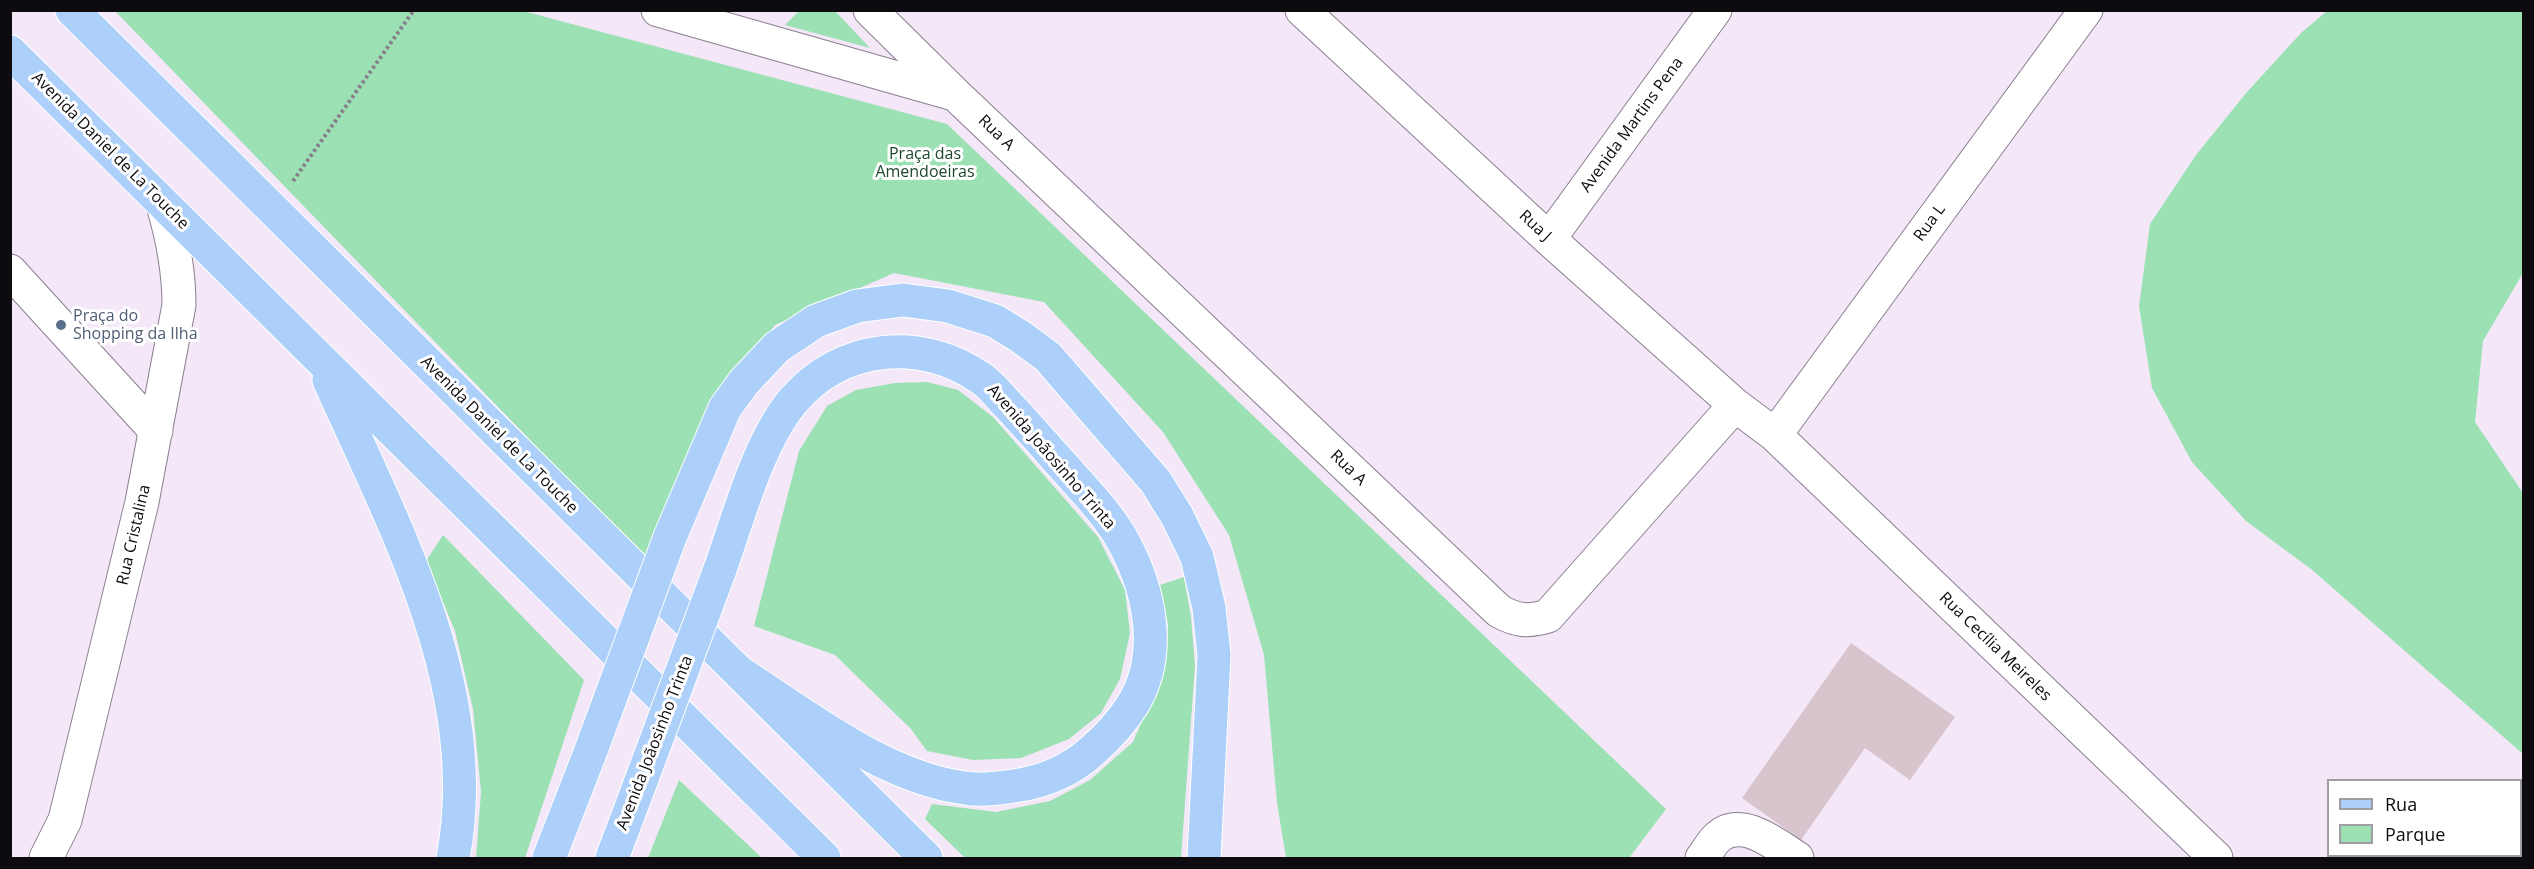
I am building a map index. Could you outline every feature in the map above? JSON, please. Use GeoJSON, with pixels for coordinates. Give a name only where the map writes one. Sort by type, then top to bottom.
{"type":"FeatureCollection","features":[{"type":"Feature","properties":{"kind":"main road","name":"Avenida Daniel de La Touche"},"geometry":{"type":"LineString","coordinates":[[72,10],[926,858]]}},
{"type":"Feature","properties":{"kind":"main road","name":"Avenida Daniel de La Touche"},"geometry":{"type":"LineString","coordinates":[[10,52],[824,858]]}},
{"type":"Feature","properties":{"kind":"main road"},"geometry":{"type":"LineString","coordinates":[[549,858],[670,537],[725,408],[744,381],[777,346],[816,321],[857,306],[903,300],[948,306],[995,321],[1048,357],[1156,482],[1177,516],[1197,557],[1209,608],[1214,655],[1204,858]]}},
{"type":"Feature","properties":{"kind":"main road","name":"Avenida Joãosinho Trinta"},"geometry":{"type":"LineString","coordinates":[[612,858],[769,435],[794,401],[820,377],[845,362],[877,352],[910,352],[939,357],[963,366],[986,381],[1083,489],[1123,540],[1146,599],[1151,637],[1146,670],[1134,702],[1113,732],[1084,758],[1058,774],[1028,784],[996,789],[967,789],[933,782],[899,770],[864,752],[740,674]]}},
{"type":"Feature","properties":{"kind":"main road"},"geometry":{"type":"LineString","coordinates":[[321,362],[400,540],[428,612],[445,673],[461,783],[453,858]]}},
{"type":"Feature","properties":{"kind":"street","name":"Rua A"},"geometry":{"type":"LineString","coordinates":[[658,10],[739,20],[955,94]]}},
{"type":"Feature","properties":{"kind":"street","name":"Rua A"},"geometry":{"type":"LineString","coordinates":[[870,10],[955,94],[1499,611],[1515,620],[1532,621],[1548,616],[1736,405]]}},
{"type":"Feature","properties":{"kind":"street","name":"Rua J"},"geometry":{"type":"LineString","coordinates":[[1302,10],[1549,239],[1736,405],[1775,435]]}},
{"type":"Feature","properties":{"kind":"street","name":"Avenida Martins Pena"},"geometry":{"type":"LineString","coordinates":[[1549,239],[1715,10]]}},
{"type":"Feature","properties":{"kind":"street","name":"Rua L"},"geometry":{"type":"LineString","coordinates":[[1775,435],[2086,10]]}},
{"type":"Feature","properties":{"kind":"street","name":"Rua Cristalina"},"geometry":{"type":"LineString","coordinates":[[46,858],[65,820],[142,502],[179,305],[179,272],[173,238],[163,205]]}},
{"type":"Feature","properties":{"kind":"street"},"geometry":{"type":"LineString","coordinates":[[10,271],[156,431]]}},
{"type":"Feature","properties":{"kind":"street","name":"Rua Cecília Meireles"},"geometry":{"type":"LineString","coordinates":[[1775,435],[2216,858]]}},
{"type":"Feature","properties":{"kind":"street"},"geometry":{"type":"LineString","coordinates":[[1702,858],[1717,837],[1736,830],[1755,831],[1797,858]]}},
{"type":"Feature","properties":{"kind":"path"},"geometry":{"type":"LineString","coordinates":[[272,210],[414,10]]}},
{"type":"Feature","properties":{"kind":"green space","name":"Praça das Amendoeiras"},"geometry":{"type":"Polygon","coordinates":[[[115,11],[523,11],[947,124],[1666,809],[1629,858],[1286,858],[1277,803],[1264,655],[1229,535],[1163,432],[1044,302],[894,273],[775,325],[707,415],[646,560],[115,11]]]}},
{"type":"Feature","properties":{"kind":"green space"},"geometry":{"type":"Polygon","coordinates":[[[799,11],[835,11],[870,48],[785,25],[799,11]]]}},
{"type":"Feature","properties":{"kind":"green space"},"geometry":{"type":"Polygon","coordinates":[[[2327,11],[2523,11],[2523,273],[2483,341],[2475,422],[2523,493],[2523,754],[2311,569],[2246,521],[2192,462],[2152,388],[2139,306],[2150,224],[2196,155],[2247,92],[2301,33],[2327,11]]]}},
{"type":"Feature","properties":{"kind":"green space"},"geometry":{"type":"Polygon","coordinates":[[[927,382],[958,390],[993,417],[1098,537],[1125,590],[1130,633],[1120,679],[1101,713],[1069,739],[1021,758],[973,760],[927,751],[911,729],[835,655],[754,626],[799,451],[827,406],[856,390],[895,383],[927,382]]]}},
{"type":"Feature","properties":{"kind":"green space"},"geometry":{"type":"Polygon","coordinates":[[[443,535],[584,680],[525,858],[476,858],[481,792],[473,709],[455,631],[426,561],[443,535]]]}},
{"type":"Feature","properties":{"kind":"green space"},"geometry":{"type":"Polygon","coordinates":[[[1184,577],[1191,617],[1195,666],[1181,858],[965,858],[925,819],[932,804],[996,812],[1050,801],[1090,780],[1133,742],[1166,665],[1168,625],[1160,585],[1184,577]]]}},
{"type":"Feature","properties":{"kind":"green space"},"geometry":{"type":"Polygon","coordinates":[[[679,780],[762,858],[648,858],[679,780]]]}},
{"type":"Feature","properties":{"kind":"building"},"geometry":{"type":"Polygon","coordinates":[[[1851,643],[1955,717],[1910,780],[1865,748],[1801,840],[1742,798],[1851,643]]]}},
{"type":"Feature","properties":{"kind":"place","name":"Praça do Shopping da Ilha"},"geometry":{"type":"Point","coordinates":[61,325]}}]}
